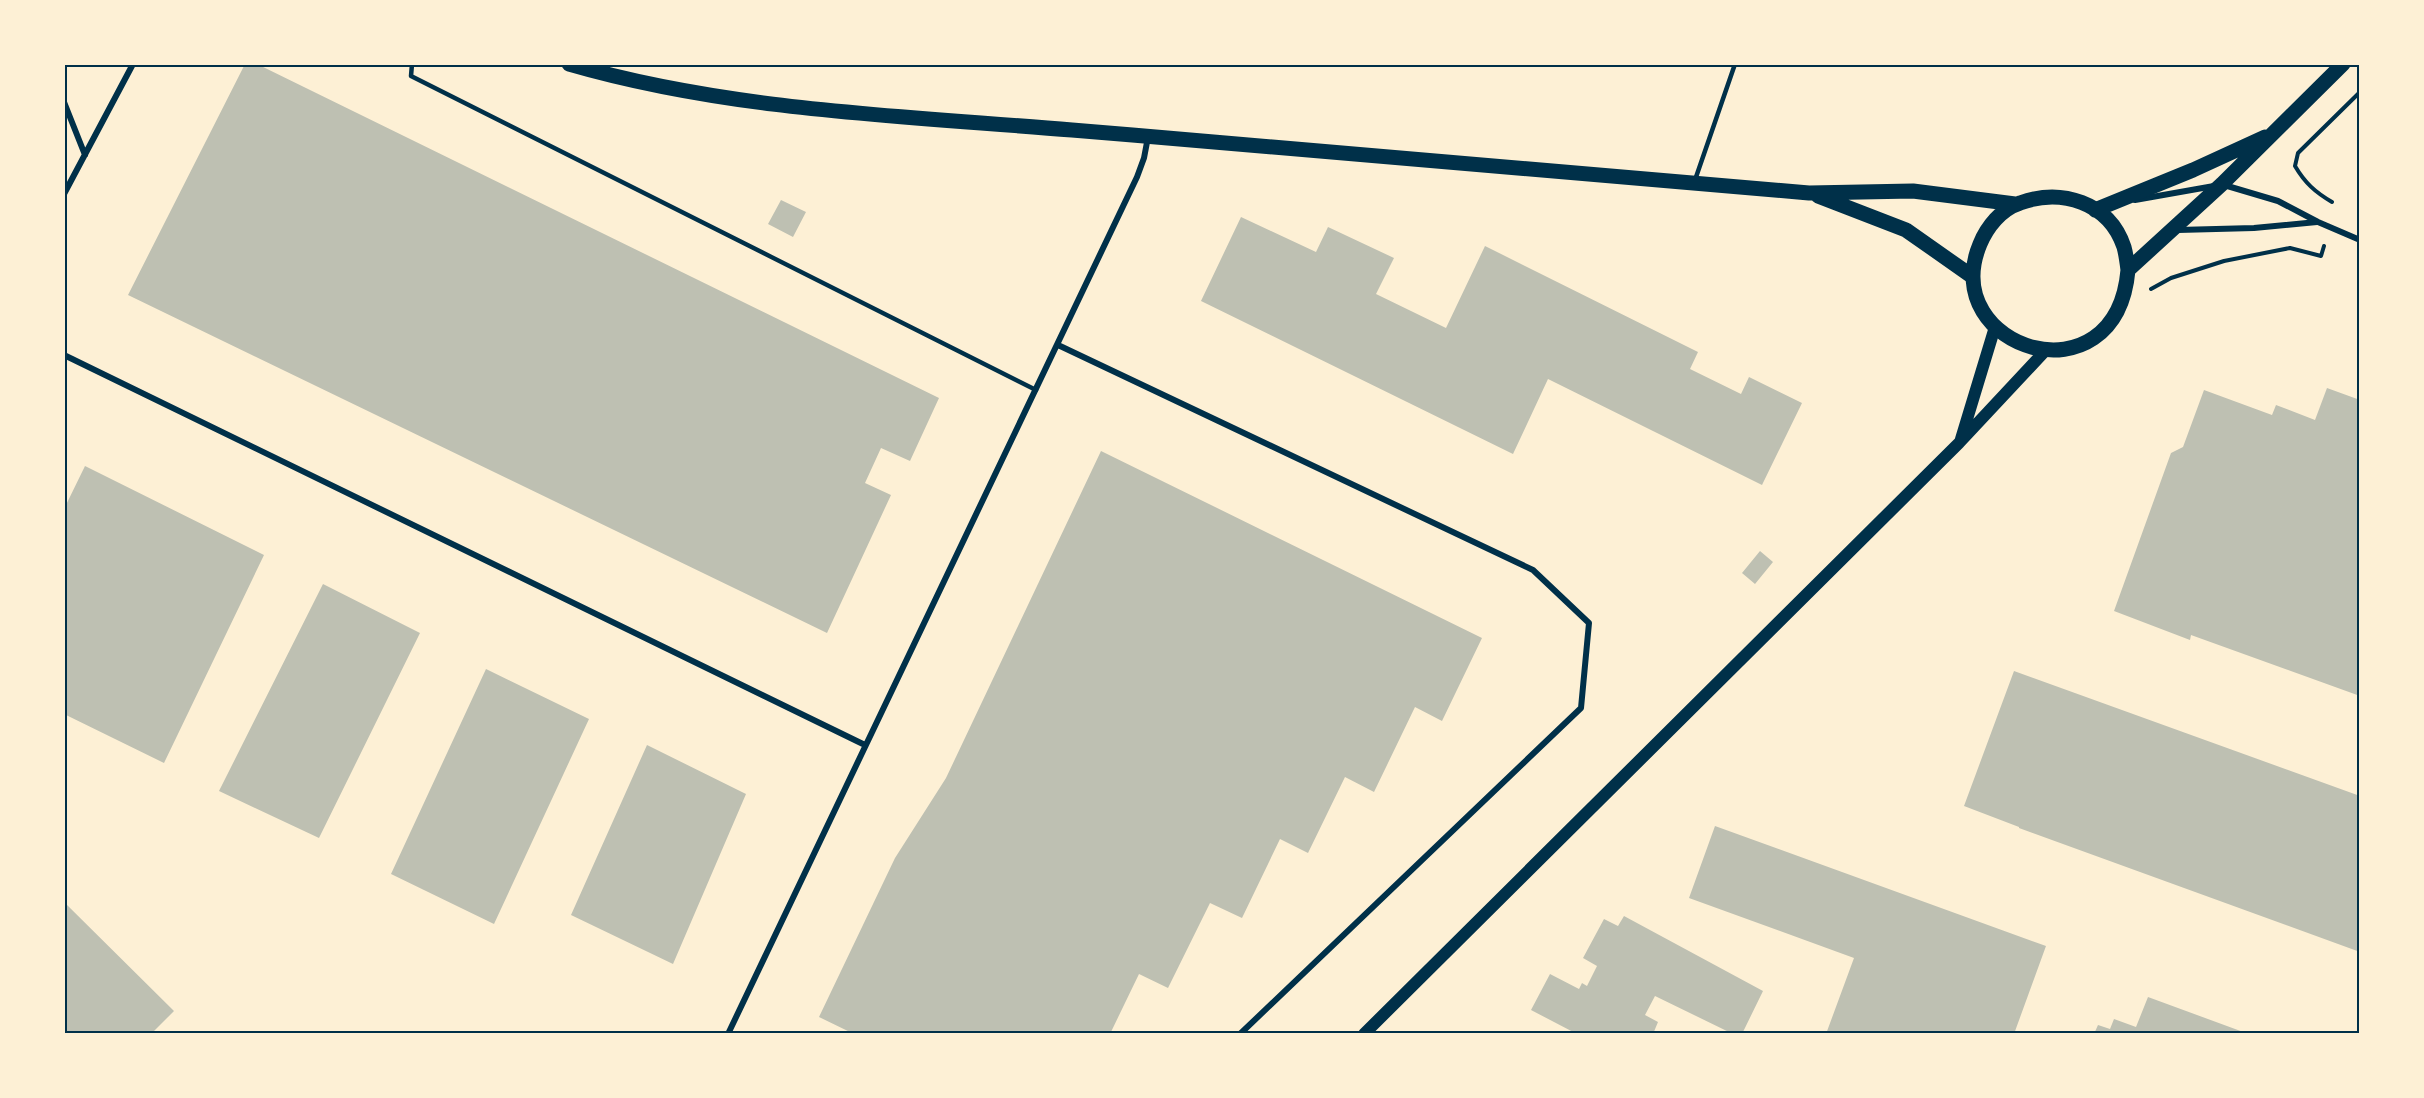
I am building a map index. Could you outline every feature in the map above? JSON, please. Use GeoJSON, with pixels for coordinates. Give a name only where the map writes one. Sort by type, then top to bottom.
{"type":"FeatureCollection","features":[{"type":"Feature","properties":{"kind":"main road"},"geometry":{"type":"LineString","coordinates":[[569,64],[642,82],[729,98],[861,112],[1809,193],[1913,191],[2015,204]]}},
{"type":"Feature","properties":{"kind":"main road"},"geometry":{"type":"LineString","coordinates":[[2128,270],[2222,184],[2343,64]]}},
{"type":"Feature","properties":{"kind":"main road"},"geometry":{"type":"LineString","coordinates":[[2100,208],[2193,170],[2273,133]]}},
{"type":"Feature","properties":{"kind":"main road"},"geometry":{"type":"LineString","coordinates":[[1809,193],[1906,230],[1973,277]]}},
{"type":"Feature","properties":{"kind":"main road"},"geometry":{"type":"LineString","coordinates":[[2056,196],[2100,208],[2124,246],[2128,270],[2127,291],[2119,311],[2106,328],[2088,341],[2068,349],[2046,351],[2018,343],[1995,327],[1983,312],[1976,296],[1973,277],[1975,255],[1984,235],[1997,217],[2015,204],[2035,198],[2056,196]]}},
{"type":"Feature","properties":{"kind":"main road"},"geometry":{"type":"LineString","coordinates":[[1959,443],[1995,327]]}},
{"type":"Feature","properties":{"kind":"main road"},"geometry":{"type":"LineString","coordinates":[[1364,1034],[1959,443],[2046,351]]}},
{"type":"Feature","properties":{"kind":"street"},"geometry":{"type":"LineString","coordinates":[[64,194],[133,64]]}},
{"type":"Feature","properties":{"kind":"street"},"geometry":{"type":"LineString","coordinates":[[64,102],[85,155]]}},
{"type":"Feature","properties":{"kind":"street"},"geometry":{"type":"LineString","coordinates":[[728,1034],[1137,177],[1148,136]]}},
{"type":"Feature","properties":{"kind":"street"},"geometry":{"type":"LineString","coordinates":[[2100,208],[2222,184],[2278,201],[2330,228],[2360,240]]}},
{"type":"Feature","properties":{"kind":"street"},"geometry":{"type":"LineString","coordinates":[[2172,230],[2254,228],[2318,222]]}},
{"type":"Feature","properties":{"kind":"street"},"geometry":{"type":"LineString","coordinates":[[1058,345],[1533,570],[1589,623],[1581,708],[1239,1034]]}},
{"type":"Feature","properties":{"kind":"street"},"geometry":{"type":"LineString","coordinates":[[64,355],[865,746]]}},
{"type":"Feature","properties":{"kind":"lane"},"geometry":{"type":"LineString","coordinates":[[412,64],[411,76],[1036,390]]}},
{"type":"Feature","properties":{"kind":"lane"},"geometry":{"type":"LineString","coordinates":[[1695,183],[1735,64]]}},
{"type":"Feature","properties":{"kind":"path"},"geometry":{"type":"LineString","coordinates":[[2144,297],[2151,289],[2171,278],[2224,261],[2290,248],[2321,256],[2337,205],[2313,190],[2295,166],[2298,153],[2360,92]]}},
{"type":"Feature","properties":{"kind":"building"},"geometry":{"type":"Polygon","coordinates":[[[245,64],[257,64],[939,398],[910,461],[881,448],[865,483],[891,495],[827,633],[128,295],[245,64]]]}},
{"type":"Feature","properties":{"kind":"building"},"geometry":{"type":"Polygon","coordinates":[[[781,200],[806,212],[793,237],[768,224],[781,200]]]}},
{"type":"Feature","properties":{"kind":"building"},"geometry":{"type":"Polygon","coordinates":[[[1241,217],[1316,252],[1328,227],[1394,258],[1376,294],[1446,328],[1485,246],[1698,352],[1690,369],[1741,394],[1749,377],[1802,403],[1762,485],[1548,379],[1513,454],[1201,301],[1241,217]]]}},
{"type":"Feature","properties":{"kind":"building"},"geometry":{"type":"Polygon","coordinates":[[[2327,388],[2360,400],[2360,696],[2191,635],[2190,640],[2114,611],[2171,453],[2183,447],[2204,390],[2272,415],[2276,405],[2315,420],[2327,388]]]}},
{"type":"Feature","properties":{"kind":"building"},"geometry":{"type":"Polygon","coordinates":[[[1101,451],[1482,638],[1442,721],[1415,707],[1374,792],[1345,777],[1308,853],[1280,839],[1242,918],[1210,903],[1168,988],[1139,974],[1110,1034],[854,1034],[819,1017],[895,858],[946,778],[1101,451]]]}},
{"type":"Feature","properties":{"kind":"building"},"geometry":{"type":"Polygon","coordinates":[[[85,466],[264,555],[164,763],[64,714],[64,509],[85,466]]]}},
{"type":"Feature","properties":{"kind":"building"},"geometry":{"type":"Polygon","coordinates":[[[1760,551],[1773,562],[1755,584],[1742,573],[1760,551]]]}},
{"type":"Feature","properties":{"kind":"building"},"geometry":{"type":"Polygon","coordinates":[[[323,584],[420,633],[319,838],[219,791],[323,584]]]}},
{"type":"Feature","properties":{"kind":"building"},"geometry":{"type":"Polygon","coordinates":[[[486,669],[589,719],[494,924],[391,874],[486,669]]]}},
{"type":"Feature","properties":{"kind":"building"},"geometry":{"type":"Polygon","coordinates":[[[2014,671],[2360,796],[2360,952],[1964,806],[2014,671]]]}},
{"type":"Feature","properties":{"kind":"building"},"geometry":{"type":"Polygon","coordinates":[[[647,745],[746,794],[673,964],[571,915],[647,745]]]}},
{"type":"Feature","properties":{"kind":"building"},"geometry":{"type":"Polygon","coordinates":[[[1715,826],[2046,946],[2014,1034],[1826,1034],[1854,958],[1689,898],[1715,826]]]}},
{"type":"Feature","properties":{"kind":"building"},"geometry":{"type":"Polygon","coordinates":[[[64,902],[174,1011],[151,1034],[64,1034],[64,902]]]}},
{"type":"Feature","properties":{"kind":"building"},"geometry":{"type":"Polygon","coordinates":[[[1624,916],[1763,991],[1742,1034],[1733,1034],[1655,996],[1645,1015],[1658,1022],[1653,1034],[1577,1034],[1531,1010],[1550,974],[1579,989],[1582,983],[1587,986],[1597,966],[1583,958],[1604,919],[1618,926],[1624,916]]]}},
{"type":"Feature","properties":{"kind":"building"},"geometry":{"type":"Polygon","coordinates":[[[2148,997],[2246,1034],[2094,1034],[2098,1025],[2110,1029],[2114,1019],[2136,1027],[2148,997]]]}}]}
